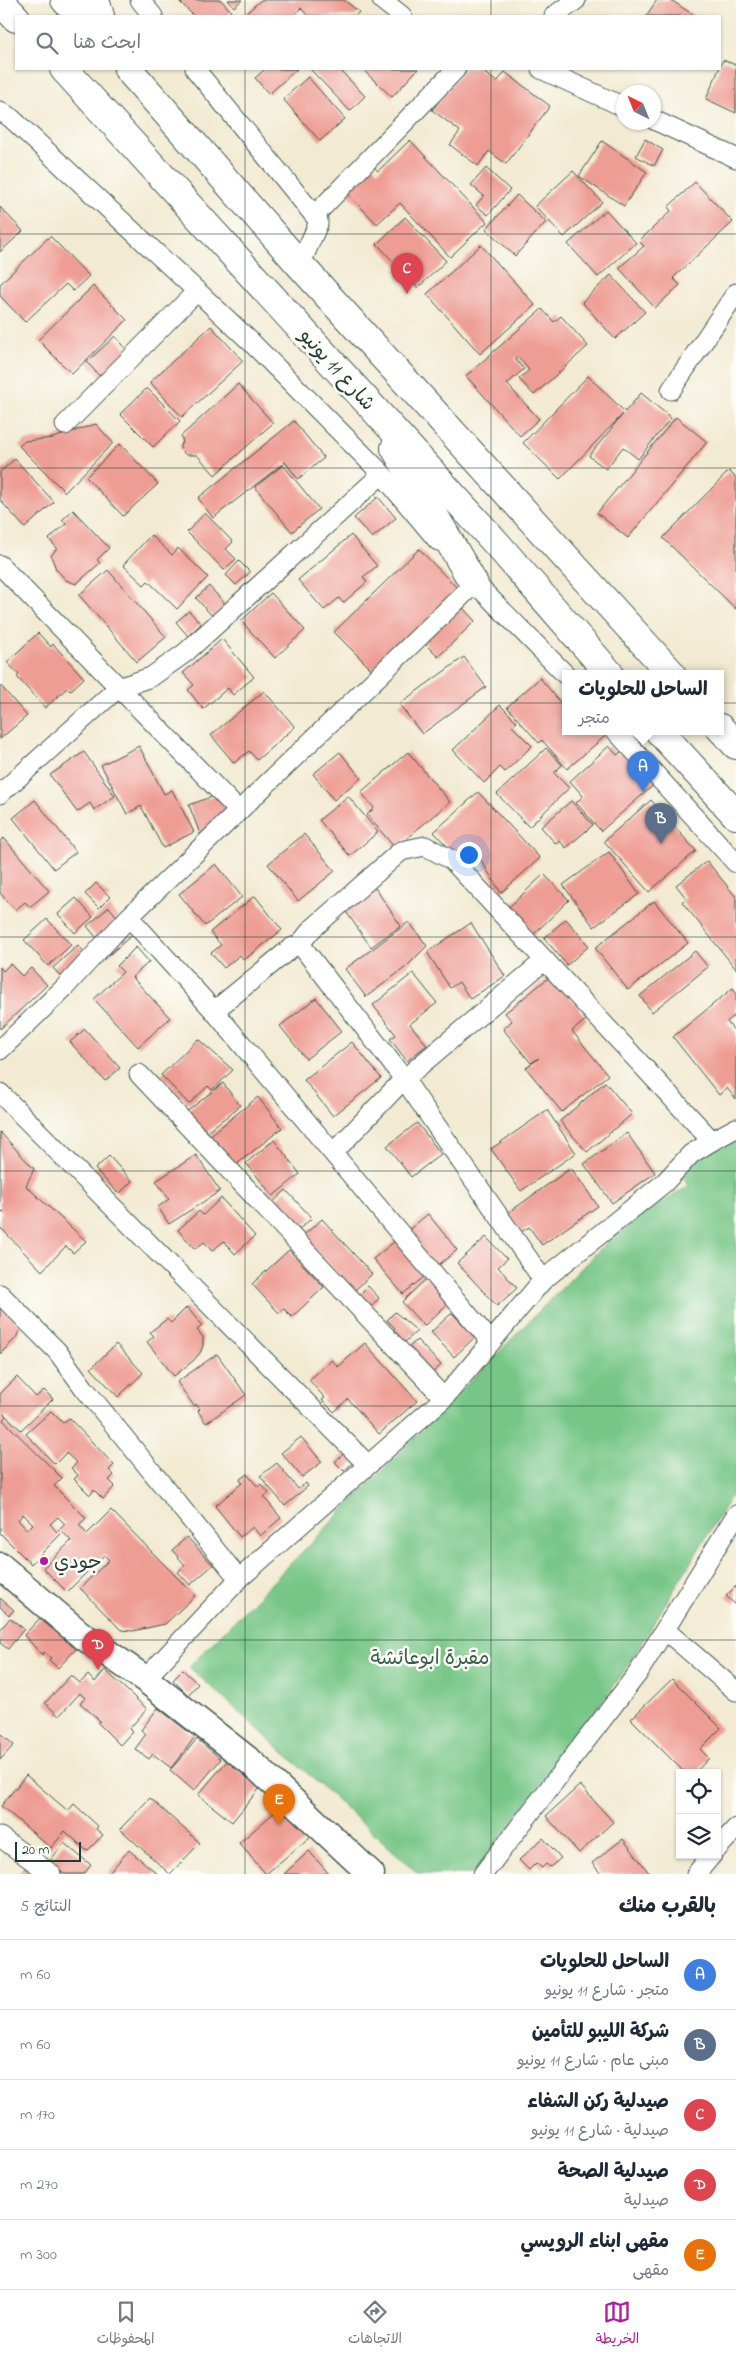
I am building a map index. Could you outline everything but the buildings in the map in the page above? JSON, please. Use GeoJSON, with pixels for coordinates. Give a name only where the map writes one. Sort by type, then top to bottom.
{"type":"FeatureCollection","features":[{"type":"Feature","properties":{"kind":"highway"},"geometry":{"type":"LineString","coordinates":[[65,0],[79,15]]}},
{"type":"Feature","properties":{"kind":"highway"},"geometry":{"type":"LineString","coordinates":[[95,0],[100,15]]}},
{"type":"Feature","properties":{"kind":"highway"},"geometry":{"type":"LineString","coordinates":[[0,1],[15,17]]}},
{"type":"Feature","properties":{"kind":"highway","name":"شارع 11 يونيو"},"geometry":{"type":"LineString","coordinates":[[65,70],[497,544],[606,670]]}},
{"type":"Feature","properties":{"kind":"highway","name":"شارع 11 يونيو"},"geometry":{"type":"LineString","coordinates":[[129,70],[300,265],[668,670]]}},
{"type":"Feature","properties":{"kind":"highway"},"geometry":{"type":"LineString","coordinates":[[368,402],[474,584]]}},
{"type":"Feature","properties":{"kind":"highway"},"geometry":{"type":"LineString","coordinates":[[724,732],[736,745]]}},
{"type":"Feature","properties":{"kind":"highway"},"geometry":{"type":"LineString","coordinates":[[663,735],[736,815]]}},
{"type":"Feature","properties":{"kind":"main road"},"geometry":{"type":"LineString","coordinates":[[0,1566],[80,1634],[145,1679],[252,1763],[371,1874]]}},
{"type":"Feature","properties":{"kind":"street"},"geometry":{"type":"LineString","coordinates":[[140,0],[152,15]]}},
{"type":"Feature","properties":{"kind":"street"},"geometry":{"type":"LineString","coordinates":[[382,0],[401,15]]}},
{"type":"Feature","properties":{"kind":"street"},"geometry":{"type":"LineString","coordinates":[[555,15],[576,0]]}},
{"type":"Feature","properties":{"kind":"street"},"geometry":{"type":"LineString","coordinates":[[196,70],[315,215],[318,224],[300,265]]}},
{"type":"Feature","properties":{"kind":"street"},"geometry":{"type":"LineString","coordinates":[[315,215],[455,70]]}},
{"type":"Feature","properties":{"kind":"street"},"geometry":{"type":"LineString","coordinates":[[544,70],[616,102]]}},
{"type":"Feature","properties":{"kind":"street"},"geometry":{"type":"LineString","coordinates":[[4,119],[197,290],[250,341],[382,474],[474,584],[562,671]]}},
{"type":"Feature","properties":{"kind":"street"},"geometry":{"type":"LineString","coordinates":[[661,123],[736,158]]}},
{"type":"Feature","properties":{"kind":"street"},"geometry":{"type":"LineString","coordinates":[[65,425],[197,290]]}},
{"type":"Feature","properties":{"kind":"street"},"geometry":{"type":"LineString","coordinates":[[671,390],[736,293]]}},
{"type":"Feature","properties":{"kind":"street"},"geometry":{"type":"LineString","coordinates":[[0,794],[118,688],[151,677],[185,653],[382,474]]}},
{"type":"Feature","properties":{"kind":"street"},"geometry":{"type":"LineString","coordinates":[[0,565],[239,811]]}},
{"type":"Feature","properties":{"kind":"street"},"geometry":{"type":"LineString","coordinates":[[0,1050],[64,988],[129,917],[474,584]]}},
{"type":"Feature","properties":{"kind":"street"},"geometry":{"type":"LineString","coordinates":[[620,735],[736,863]]}},
{"type":"Feature","properties":{"kind":"street"},"geometry":{"type":"LineString","coordinates":[[214,1011],[291,948],[300,944],[311,930],[401,851],[425,846],[452,860],[712,1141]]}},
{"type":"Feature","properties":{"kind":"street"},"geometry":{"type":"LineString","coordinates":[[129,917],[214,1011],[491,1342]]}},
{"type":"Feature","properties":{"kind":"street"},"geometry":{"type":"LineString","coordinates":[[300,944],[404,1079],[543,1280]]}},
{"type":"Feature","properties":{"kind":"street"},"geometry":{"type":"LineString","coordinates":[[333,1153],[404,1079],[545,960]]}},
{"type":"Feature","properties":{"kind":"street"},"geometry":{"type":"LineString","coordinates":[[139,1074],[444,1398]]}},
{"type":"Feature","properties":{"kind":"street"},"geometry":{"type":"LineString","coordinates":[[0,1093],[368,1465]]}},
{"type":"Feature","properties":{"kind":"street"},"geometry":{"type":"LineString","coordinates":[[145,1679],[239,1579],[444,1398],[543,1280],[664,1183],[692,1154],[736,1128]]}},
{"type":"Feature","properties":{"kind":"street"},"geometry":{"type":"LineString","coordinates":[[0,1294],[57,1351],[84,1388],[239,1579]]}},
{"type":"Feature","properties":{"kind":"street"},"geometry":{"type":"LineString","coordinates":[[484,1874],[638,1673],[736,1515]]}},
{"type":"Feature","properties":{"kind":"street"},"geometry":{"type":"LineString","coordinates":[[665,1630],[736,1691]]}},
{"type":"Feature","properties":{"kind":"street"},"geometry":{"type":"LineString","coordinates":[[721,1845],[736,1828]]}},
{"type":"Feature","properties":{"kind":"street"},"geometry":{"type":"LineString","coordinates":[[0,1837],[51,1874]]}},
{"type":"Feature","properties":{"kind":"street"},"geometry":{"type":"LineString","coordinates":[[696,1874],[709,1859]]}},
{"type":"Feature","properties":{"kind":"green space","name":"مقبرة ابوعائشة"},"geometry":{"type":"Polygon","coordinates":[[[736,1135],[736,1488],[623,1673],[474,1874],[419,1874],[189,1667],[622,1227],[689,1186],[678,1168],[736,1135]]]}},
{"type":"Feature","properties":{"kind":"place","name":"صيدلية ركن الشفاء"},"geometry":{"type":"Point","coordinates":[407,294]}},
{"type":"Feature","properties":{"kind":"place","name":"الساحل للحلويات"},"geometry":{"type":"Point","coordinates":[643,792]}},
{"type":"Feature","properties":{"kind":"place","name":"شركة الليبو للتأمين"},"geometry":{"type":"Point","coordinates":[661,844]}},
{"type":"Feature","properties":{"kind":"place","name":"جودي"},"geometry":{"type":"Point","coordinates":[44,1561]}},
{"type":"Feature","properties":{"kind":"place","name":"صيدلية الصحة"},"geometry":{"type":"Point","coordinates":[98,1670]}},
{"type":"Feature","properties":{"kind":"place","name":"مقهى ابناء الرويسي"},"geometry":{"type":"Point","coordinates":[279,1825]}}]}
